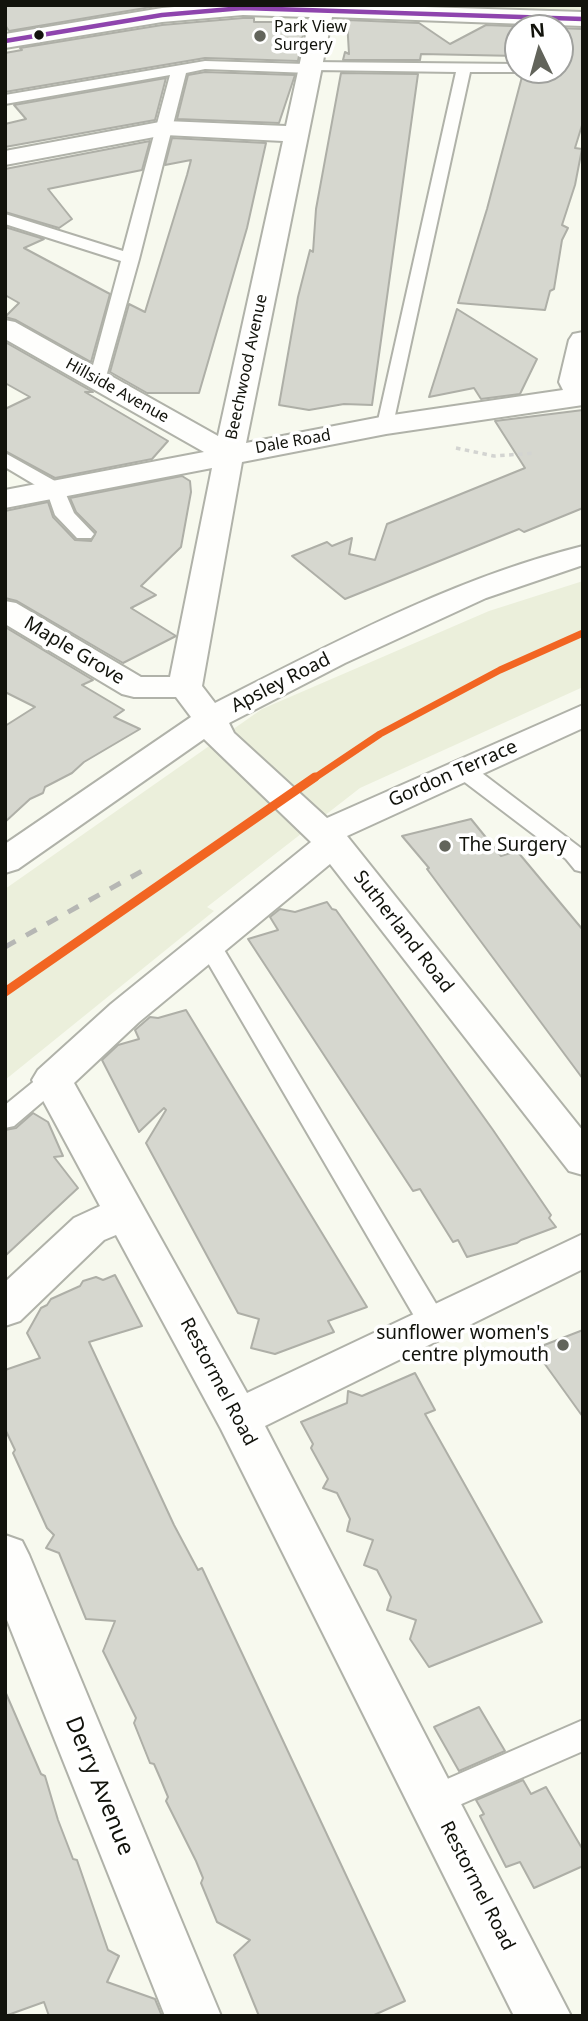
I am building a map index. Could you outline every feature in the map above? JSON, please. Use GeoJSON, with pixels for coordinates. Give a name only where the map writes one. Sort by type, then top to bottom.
{"type":"FeatureCollection","features":[{"type":"Feature","properties":{"kind":"street"},"geometry":{"type":"LineString","coordinates":[[5,41],[162,15],[243,8],[320,7],[583,19]]}},
{"type":"Feature","properties":{"kind":"street","name":"Beechwood Avenue"},"geometry":{"type":"LineString","coordinates":[[185,687],[229,454],[310,67],[320,7]]}},
{"type":"Feature","properties":{"kind":"street"},"geometry":{"type":"LineString","coordinates":[[49,13],[71,30]]}},
{"type":"Feature","properties":{"kind":"street"},"geometry":{"type":"LineString","coordinates":[[5,159],[165,128],[296,134]]}},
{"type":"Feature","properties":{"kind":"street","name":"Hillside Avenue"},"geometry":{"type":"LineString","coordinates":[[5,328],[229,454]]}},
{"type":"Feature","properties":{"kind":"street"},"geometry":{"type":"LineString","coordinates":[[581,396],[573,382],[583,340]]}},
{"type":"Feature","properties":{"kind":"street","name":"Dale Road"},"geometry":{"type":"LineString","coordinates":[[5,499],[419,419],[581,396]]}},
{"type":"Feature","properties":{"kind":"street","name":"Apsley Road"},"geometry":{"type":"LineString","coordinates":[[5,861],[332,656],[475,591],[583,555]]}},
{"type":"Feature","properties":{"kind":"street","name":"Maple Grove"},"geometry":{"type":"LineString","coordinates":[[5,610],[134,687],[185,687]]}},
{"type":"Feature","properties":{"kind":"street"},"geometry":{"type":"LineString","coordinates":[[185,687],[215,728]]}},
{"type":"Feature","properties":{"kind":"street","name":"Gordon Terrace"},"geometry":{"type":"LineString","coordinates":[[324,833],[583,715]]}},
{"type":"Feature","properties":{"kind":"street","name":"Sutherland Road"},"geometry":{"type":"LineString","coordinates":[[215,728],[324,833],[583,1160]]}},
{"type":"Feature","properties":{"kind":"street"},"geometry":{"type":"LineString","coordinates":[[52,1080],[125,1013],[209,944],[324,833]]}},
{"type":"Feature","properties":{"kind":"street","name":"Restormel Road"},"geometry":{"type":"LineString","coordinates":[[52,1080],[238,1418],[543,2016]]}},
{"type":"Feature","properties":{"kind":"street"},"geometry":{"type":"LineString","coordinates":[[5,1309],[89,1229],[125,1212]]}},
{"type":"Feature","properties":{"kind":"street"},"geometry":{"type":"LineString","coordinates":[[238,1418],[434,1325],[583,1250]]}},
{"type":"Feature","properties":{"kind":"street","name":"Derry Avenue"},"geometry":{"type":"LineString","coordinates":[[5,1555],[193,2016]]}},
{"type":"Feature","properties":{"kind":"lane"},"geometry":{"type":"LineString","coordinates":[[5,100],[205,65],[504,67]]}},
{"type":"Feature","properties":{"kind":"lane"},"geometry":{"type":"LineString","coordinates":[[386,425],[464,66]]}},
{"type":"Feature","properties":{"kind":"lane"},"geometry":{"type":"LineString","coordinates":[[98,380],[179,70]]}},
{"type":"Feature","properties":{"kind":"lane"},"geometry":{"type":"LineString","coordinates":[[5,219],[131,258]]}},
{"type":"Feature","properties":{"kind":"lane"},"geometry":{"type":"LineString","coordinates":[[5,459],[55,489],[65,515],[84,534]]}},
{"type":"Feature","properties":{"kind":"lane"},"geometry":{"type":"LineString","coordinates":[[463,769],[580,856]]}},
{"type":"Feature","properties":{"kind":"lane"},"geometry":{"type":"LineString","coordinates":[[209,944],[434,1325]]}},
{"type":"Feature","properties":{"kind":"lane"},"geometry":{"type":"LineString","coordinates":[[5,1119],[52,1080]]}},
{"type":"Feature","properties":{"kind":"lane"},"geometry":{"type":"LineString","coordinates":[[433,1801],[583,1735]]}},
{"type":"Feature","properties":{"kind":"path"},"geometry":{"type":"LineString","coordinates":[[419,419],[455,447],[472,453],[494,456],[536,453]]}},
{"type":"Feature","properties":{"kind":"shaded area"},"geometry":{"type":"Polygon","coordinates":[[[328,5],[583,5],[583,14],[328,5]]]}},
{"type":"Feature","properties":{"kind":"shaded area"},"geometry":{"type":"Polygon","coordinates":[[[583,581],[583,687],[360,788],[207,907],[214,911],[5,1080],[5,889],[262,709],[489,611],[583,581]]]}},
{"type":"Feature","properties":{"kind":"building"},"geometry":{"type":"Polygon","coordinates":[[[5,5],[163,5],[9,31],[5,25],[5,5]]]}},
{"type":"Feature","properties":{"kind":"building"},"geometry":{"type":"Polygon","coordinates":[[[254,18],[254,22],[273,22],[303,35],[298,61],[205,58],[5,92],[5,53],[22,50],[20,48],[162,25],[254,18]]]}},
{"type":"Feature","properties":{"kind":"building"},"geometry":{"type":"Polygon","coordinates":[[[347,20],[419,23],[450,44],[486,25],[504,26],[504,56],[421,54],[420,60],[343,60],[345,52],[349,54],[347,20]]]}},
{"type":"Feature","properties":{"kind":"building"},"geometry":{"type":"Polygon","coordinates":[[[574,29],[583,29],[583,122],[575,148],[582,149],[575,185],[562,225],[568,228],[562,240],[554,289],[550,291],[545,310],[458,303],[487,209],[520,84],[574,84],[574,29]]]}},
{"type":"Feature","properties":{"kind":"building"},"geometry":{"type":"Polygon","coordinates":[[[205,72],[295,75],[279,123],[177,119],[188,75],[205,72]]]}},
{"type":"Feature","properties":{"kind":"building"},"geometry":{"type":"Polygon","coordinates":[[[341,73],[418,74],[372,405],[344,404],[309,410],[279,405],[298,297],[310,250],[313,252],[316,209],[341,73]]]}},
{"type":"Feature","properties":{"kind":"building"},"geometry":{"type":"Polygon","coordinates":[[[166,78],[155,120],[5,147],[5,124],[26,119],[14,105],[166,78]]]}},
{"type":"Feature","properties":{"kind":"building"},"geometry":{"type":"Polygon","coordinates":[[[172,138],[266,143],[247,228],[199,393],[147,393],[110,372],[129,304],[145,312],[191,160],[165,165],[172,138]]]}},
{"type":"Feature","properties":{"kind":"building"},"geometry":{"type":"Polygon","coordinates":[[[150,141],[142,170],[48,189],[72,219],[59,228],[5,212],[5,169],[150,141]]]}},
{"type":"Feature","properties":{"kind":"building"},"geometry":{"type":"Polygon","coordinates":[[[5,227],[44,239],[24,248],[110,294],[91,362],[16,320],[5,317],[19,303],[5,295],[5,227]]]}},
{"type":"Feature","properties":{"kind":"building"},"geometry":{"type":"Polygon","coordinates":[[[457,309],[537,359],[520,394],[481,399],[474,388],[429,397],[457,309]]]}},
{"type":"Feature","properties":{"kind":"building"},"geometry":{"type":"Polygon","coordinates":[[[5,342],[93,392],[85,392],[168,441],[152,459],[55,478],[5,451],[5,409],[30,397],[5,383],[5,342]]]}},
{"type":"Feature","properties":{"kind":"building"},"geometry":{"type":"Polygon","coordinates":[[[583,410],[583,508],[524,532],[519,529],[345,599],[292,556],[327,542],[332,546],[352,538],[349,554],[375,560],[387,524],[525,468],[495,421],[583,410]]]}},
{"type":"Feature","properties":{"kind":"building"},"geometry":{"type":"Polygon","coordinates":[[[182,476],[190,481],[191,492],[181,547],[141,586],[156,595],[131,608],[176,636],[123,663],[17,601],[5,598],[5,511],[48,502],[53,517],[75,540],[91,541],[96,532],[76,512],[70,498],[182,476]]]}},
{"type":"Feature","properties":{"kind":"building"},"geometry":{"type":"Polygon","coordinates":[[[5,627],[93,680],[82,685],[124,710],[114,717],[140,729],[84,762],[72,773],[45,787],[43,793],[30,799],[5,822],[5,726],[35,707],[5,692],[5,627]]]}},
{"type":"Feature","properties":{"kind":"building"},"geometry":{"type":"Polygon","coordinates":[[[471,819],[501,856],[517,851],[583,930],[583,1079],[427,869],[429,868],[402,836],[471,819]]]}},
{"type":"Feature","properties":{"kind":"building"},"geometry":{"type":"Polygon","coordinates":[[[327,902],[336,910],[493,1130],[551,1215],[549,1218],[556,1227],[517,1243],[467,1257],[458,1240],[453,1242],[420,1189],[413,1191],[248,939],[278,930],[270,917],[280,909],[295,912],[327,902]]]}},
{"type":"Feature","properties":{"kind":"building"},"geometry":{"type":"Polygon","coordinates":[[[186,1010],[367,1307],[328,1321],[334,1332],[275,1354],[251,1348],[259,1319],[238,1313],[146,1143],[166,1110],[164,1108],[139,1132],[102,1060],[118,1045],[139,1039],[135,1030],[150,1017],[158,1018],[186,1010]]]}},
{"type":"Feature","properties":{"kind":"building"},"geometry":{"type":"Polygon","coordinates":[[[33,1113],[48,1122],[63,1156],[54,1157],[78,1188],[5,1256],[5,1130],[16,1128],[33,1113]]]}},
{"type":"Feature","properties":{"kind":"building"},"geometry":{"type":"Polygon","coordinates":[[[115,1275],[142,1326],[89,1342],[174,1525],[198,1570],[202,1568],[405,2001],[372,2016],[259,2016],[234,1955],[250,1940],[217,1922],[201,1883],[203,1878],[196,1861],[166,1801],[168,1797],[154,1764],[150,1763],[134,1723],[136,1718],[103,1651],[115,1621],[86,1619],[59,1553],[46,1548],[54,1535],[47,1528],[13,1453],[15,1450],[5,1429],[5,1370],[40,1358],[27,1333],[41,1308],[51,1299],[80,1286],[83,1281],[96,1277],[103,1280],[115,1275]]]}},
{"type":"Feature","properties":{"kind":"building","name":"sunflower women's centre plymouth"},"geometry":{"type":"Polygon","coordinates":[[[583,1330],[583,1417],[534,1349],[583,1330]]]}},
{"type":"Feature","properties":{"kind":"building"},"geometry":{"type":"Polygon","coordinates":[[[415,1373],[435,1410],[425,1414],[542,1622],[429,1667],[410,1639],[416,1620],[387,1610],[391,1597],[377,1570],[364,1565],[373,1540],[347,1531],[350,1519],[337,1493],[323,1488],[328,1479],[301,1422],[347,1403],[348,1391],[362,1396],[415,1373]]]}},
{"type":"Feature","properties":{"kind":"building"},"geometry":{"type":"Polygon","coordinates":[[[5,1691],[41,1774],[45,1776],[58,1820],[73,1859],[77,1860],[108,1950],[119,1956],[107,1982],[155,1999],[162,2016],[49,2016],[44,2002],[5,2016],[5,1691]]]}},
{"type":"Feature","properties":{"kind":"building"},"geometry":{"type":"Polygon","coordinates":[[[479,1707],[505,1751],[459,1771],[434,1727],[479,1707]]]}},
{"type":"Feature","properties":{"kind":"building"},"geometry":{"type":"Polygon","coordinates":[[[523,1780],[531,1794],[546,1787],[583,1850],[583,1866],[534,1888],[520,1862],[506,1867],[480,1816],[484,1814],[476,1800],[523,1780]]]}},
{"type":"Feature","properties":{"kind":"railway"},"geometry":{"type":"LineString","coordinates":[[5,947],[144,870]]}},
{"type":"Feature","properties":{"kind":"transit line"},"geometry":{"type":"LineString","coordinates":[[5,41],[162,15],[243,8],[583,19]]}},
{"type":"Feature","properties":{"kind":"transit line"},"geometry":{"type":"LineString","coordinates":[[5,992],[380,734],[500,670],[583,633]]}},
{"type":"Feature","properties":{"kind":"place","name":"Park View Surgery"},"geometry":{"type":"Point","coordinates":[260,36]}},
{"type":"Feature","properties":{"kind":"place","name":"The Surgery"},"geometry":{"type":"Point","coordinates":[445,846]}},
{"type":"Feature","properties":{"kind":"place","name":"sunflower women's centre plymouth"},"geometry":{"type":"Point","coordinates":[563,1345]}}]}
